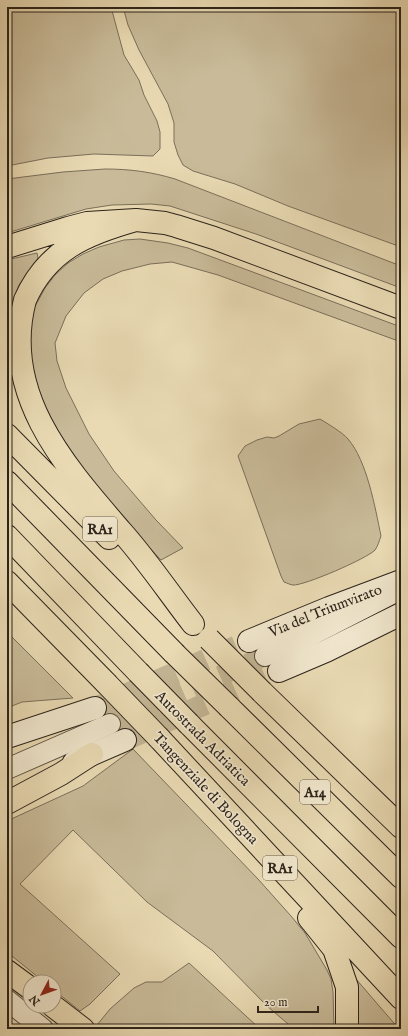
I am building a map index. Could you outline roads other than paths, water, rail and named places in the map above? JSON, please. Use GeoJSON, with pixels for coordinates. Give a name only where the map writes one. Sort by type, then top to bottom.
{"type":"FeatureCollection","features":[{"type":"Feature","properties":{"kind":"highway"},"geometry":{"type":"LineString","coordinates":[[136,220],[87,236],[73,244],[48,265],[38,277],[29,292],[21,311],[16,328],[14,359],[21,393],[31,416],[44,439],[63,466],[122,532],[193,624]]}},
{"type":"Feature","properties":{"kind":"highway"},"geometry":{"type":"LineString","coordinates":[[7,247],[87,223],[136,220],[165,223],[190,230],[401,308]]}},
{"type":"Feature","properties":{"kind":"highway","name":"RA1"},"geometry":{"type":"LineString","coordinates":[[7,435],[193,624],[401,827]]}},
{"type":"Feature","properties":{"kind":"highway","name":"A14"},"geometry":{"type":"LineString","coordinates":[[7,482],[174,653],[401,877]]}},
{"type":"Feature","properties":{"kind":"highway","name":"Autostrada Adriatica"},"geometry":{"type":"LineString","coordinates":[[7,536],[189,724],[401,937]]}},
{"type":"Feature","properties":{"kind":"highway","name":"Tangenziale di Bologna"},"geometry":{"type":"LineString","coordinates":[[7,582],[159,738],[401,998]]}},
{"type":"Feature","properties":{"kind":"highway"},"geometry":{"type":"LineString","coordinates":[[7,588],[62,639]]}},
{"type":"Feature","properties":{"kind":"highway"},"geometry":{"type":"LineString","coordinates":[[7,803],[61,774],[92,754]]}},
{"type":"Feature","properties":{"kind":"highway"},"geometry":{"type":"LineString","coordinates":[[331,758],[401,816]]}},
{"type":"Feature","properties":{"kind":"highway"},"geometry":{"type":"LineString","coordinates":[[195,777],[334,949],[348,987],[347,1029]]}},
{"type":"Feature","properties":{"kind":"highway","name":"A14"},"geometry":{"type":"LineString","coordinates":[[330,867],[401,950]]}},
{"type":"Feature","properties":{"kind":"highway"},"geometry":{"type":"LineString","coordinates":[[7,971],[22,982]]}},
{"type":"Feature","properties":{"kind":"highway"},"geometry":{"type":"LineString","coordinates":[[62,1013],[83,1029]]}},
{"type":"Feature","properties":{"kind":"main road","name":"Via del Triumvirato"},"geometry":{"type":"LineString","coordinates":[[249,641],[329,608],[401,581]]}},
{"type":"Feature","properties":{"kind":"main road","name":"Via del Triumvirato"},"geometry":{"type":"LineString","coordinates":[[272,664],[326,651],[401,614]]}},
{"type":"Feature","properties":{"kind":"main road"},"geometry":{"type":"LineString","coordinates":[[7,738],[95,708]]}},
{"type":"Feature","properties":{"kind":"main road"},"geometry":{"type":"LineString","coordinates":[[7,791],[125,740]]}},
{"type":"Feature","properties":{"kind":"street","name":"Via del Triumvirato"},"geometry":{"type":"LineString","coordinates":[[272,664],[296,643],[401,589]]}},
{"type":"Feature","properties":{"kind":"street","name":"Via del Triumvirato"},"geometry":{"type":"LineString","coordinates":[[296,643],[401,605]]}},
{"type":"Feature","properties":{"kind":"street"},"geometry":{"type":"LineString","coordinates":[[7,769],[110,724]]}},
{"type":"Feature","properties":{"kind":"street"},"geometry":{"type":"LineString","coordinates":[[7,1000],[43,1029]]}},
{"type":"Feature","properties":{"kind":"tunnel"},"geometry":{"type":"LineString","coordinates":[[95,708],[249,641]]}},
{"type":"Feature","properties":{"kind":"tunnel"},"geometry":{"type":"LineString","coordinates":[[110,724],[265,656]]}},
{"type":"Feature","properties":{"kind":"tunnel"},"geometry":{"type":"LineString","coordinates":[[125,740],[279,671]]}}]}
